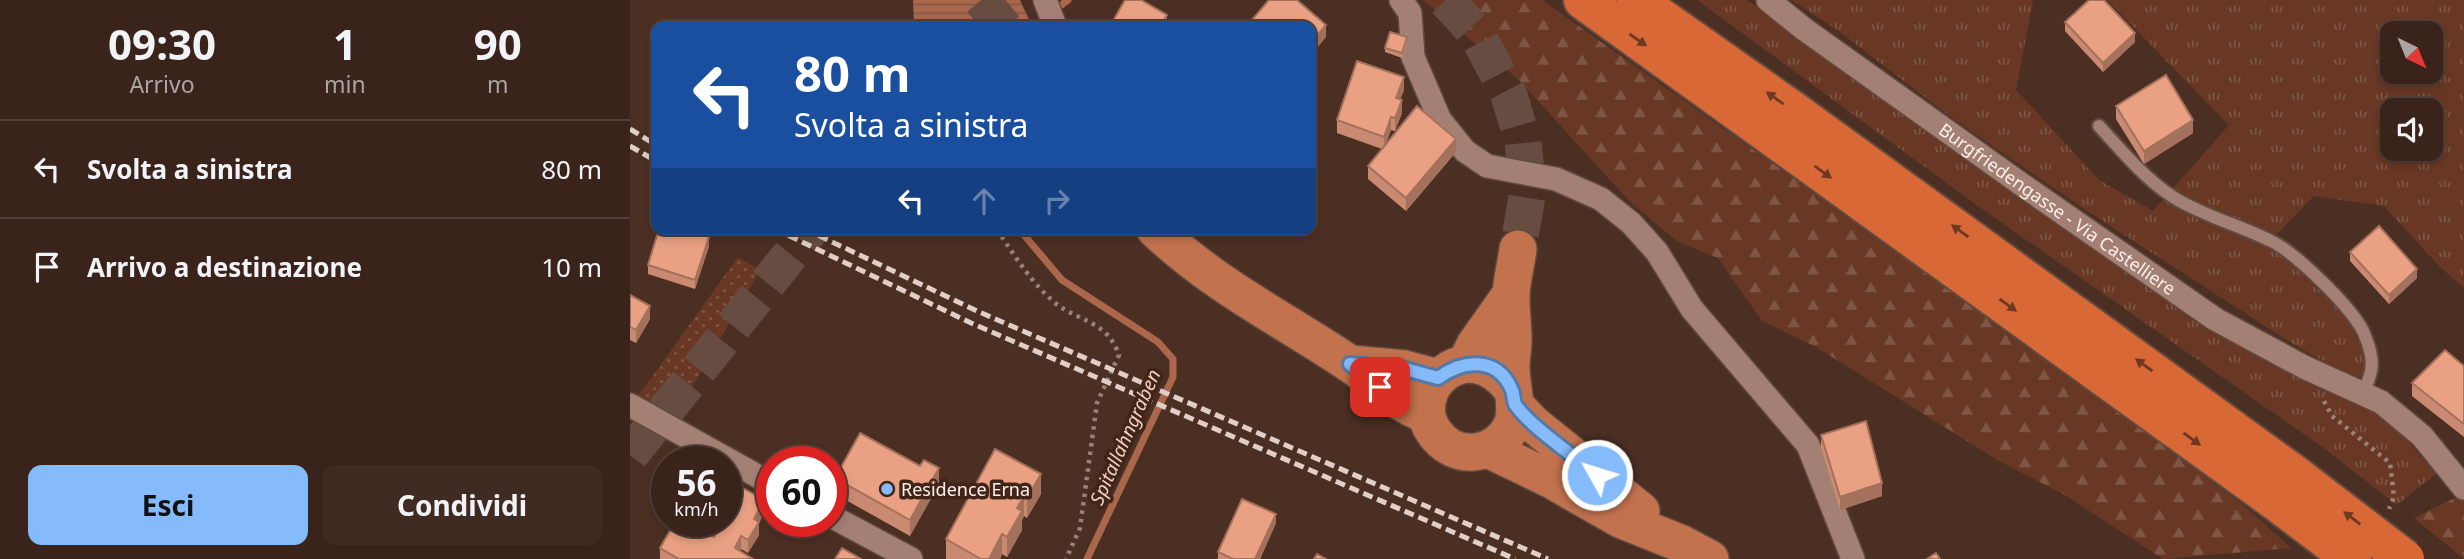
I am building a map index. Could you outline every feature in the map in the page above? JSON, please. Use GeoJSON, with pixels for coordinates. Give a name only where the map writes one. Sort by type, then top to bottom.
{"type":"FeatureCollection","features":[{"type":"Feature","properties":{"kind":"highway"},"geometry":{"type":"LineString","coordinates":[[1583,0],[2288,490],[2405,559]]}},
{"type":"Feature","properties":{"kind":"highway"},"geometry":{"type":"LineString","coordinates":[[1636,0],[1791,108],[2288,490],[2352,559]]}},
{"type":"Feature","properties":{"kind":"main road"},"geometry":{"type":"LineString","coordinates":[[1162,235],[1206,272],[1251,304],[1350,364],[1407,407],[1426,414]]}},
{"type":"Feature","properties":{"kind":"main road"},"geometry":{"type":"LineString","coordinates":[[1511,295],[1475,345],[1428,395],[1426,414],[1432,429],[1442,442],[1456,450],[1472,453],[1488,449],[1503,439],[1513,423],[1511,295],[1518,250]]}},
{"type":"Feature","properties":{"kind":"main road"},"geometry":{"type":"LineString","coordinates":[[1350,364],[1452,371],[1484,365],[1500,374],[1533,424],[1696,552]]}},
{"type":"Feature","properties":{"kind":"main road"},"geometry":{"type":"LineString","coordinates":[[1488,449],[1550,479],[1620,519],[1696,552]]}},
{"type":"Feature","properties":{"kind":"street"},"geometry":{"type":"LineString","coordinates":[[1401,0],[1410,13],[1413,57],[1440,120],[1465,151],[1487,166],[1556,179],[1601,199],[1632,223],[1657,253],[1692,309],[1808,444],[1853,559]]}},
{"type":"Feature","properties":{"kind":"street","name":"Burgfriedengasse - Via Castelliere"},"geometry":{"type":"LineString","coordinates":[[1768,0],[1804,29],[1978,153],[2216,319],[2305,367],[2381,402],[2422,436],[2458,481]]}},
{"type":"Feature","properties":{"kind":"street"},"geometry":{"type":"LineString","coordinates":[[633,410],[756,475]]}},
{"type":"Feature","properties":{"kind":"street"},"geometry":{"type":"LineString","coordinates":[[847,525],[911,559]]}},
{"type":"Feature","properties":{"kind":"lane"},"geometry":{"type":"LineString","coordinates":[[2099,126],[2143,173],[2174,197],[2272,241],[2288,252],[2351,313],[2363,331],[2372,358],[2370,378],[2362,392]]}},
{"type":"Feature","properties":{"kind":"path"},"geometry":{"type":"LineString","coordinates":[[1001,235],[1024,269],[1056,303],[1096,325],[1114,341],[1119,355],[1097,403],[1080,528],[1066,559]]}},
{"type":"Feature","properties":{"kind":"path"},"geometry":{"type":"LineString","coordinates":[[2332,415],[2390,463],[2395,497],[2386,514]]}},
{"type":"Feature","properties":{"kind":"green space"},"geometry":{"type":"Polygon","coordinates":[[[1423,0],[1542,0],[2020,339],[2241,503],[2291,548],[2163,559],[2065,495],[1999,461],[1816,347],[1762,321],[1718,258],[1678,242],[1630,202],[1519,80],[1423,0]]]}},
{"type":"Feature","properties":{"kind":"green space"},"geometry":{"type":"Polygon","coordinates":[[[1697,0],[1747,0],[1888,97],[2364,405],[2398,430],[2436,474],[2397,505],[2321,446],[1978,206],[1697,0]]]}},
{"type":"Feature","properties":{"kind":"green space"},"geometry":{"type":"Polygon","coordinates":[[[1791,0],[2033,0],[2016,90],[2099,180],[2153,211],[2229,125],[2107,0],[2464,0],[2464,288],[2441,268],[2384,206],[2314,196],[2268,243],[2346,315],[2362,349],[2366,369],[2360,377],[2351,377],[2293,344],[2087,211],[1948,115],[1836,29],[1791,0]]]}},
{"type":"Feature","properties":{"kind":"green space"},"geometry":{"type":"Polygon","coordinates":[[[738,257],[760,270],[671,423],[634,402],[738,257]]]}},
{"type":"Feature","properties":{"kind":"green space"},"geometry":{"type":"Polygon","coordinates":[[[2459,496],[2464,502],[2464,559],[2414,518],[2459,496]]]}},
{"type":"Feature","properties":{"kind":"shaded area"},"geometry":{"type":"Polygon","coordinates":[[[913,0],[1020,0],[1030,21],[914,21],[913,0]]]}},
{"type":"Feature","properties":{"kind":"building"},"geometry":{"type":"Polygon","coordinates":[[[1125,0],[1141,0],[1167,15],[1164,21],[1113,21],[1125,0]]]}},
{"type":"Feature","properties":{"kind":"building"},"geometry":{"type":"Polygon","coordinates":[[[1269,0],[1297,0],[1326,25],[1316,37],[1316,21],[1251,21],[1269,0]]]}},
{"type":"Feature","properties":{"kind":"building"},"geometry":{"type":"Polygon","coordinates":[[[2089,0],[2104,0],[2135,33],[2103,63],[2065,22],[2089,0]]]}},
{"type":"Feature","properties":{"kind":"building"},"geometry":{"type":"Polygon","coordinates":[[[1390,32],[1407,37],[1402,53],[1385,48],[1390,32]]]}},
{"type":"Feature","properties":{"kind":"building"},"geometry":{"type":"Polygon","coordinates":[[[1357,61],[1404,77],[1396,98],[1402,100],[1395,118],[1391,117],[1384,137],[1337,120],[1357,61]]]}},
{"type":"Feature","properties":{"kind":"building"},"geometry":{"type":"Polygon","coordinates":[[[2166,75],[2193,120],[2144,151],[2116,106],[2166,75]]]}},
{"type":"Feature","properties":{"kind":"building"},"geometry":{"type":"Polygon","coordinates":[[[1417,106],[1456,139],[1406,198],[1368,166],[1417,106]]]}},
{"type":"Feature","properties":{"kind":"building"},"geometry":{"type":"Polygon","coordinates":[[[2379,226],[2417,269],[2389,295],[2350,252],[2379,226]]]}},
{"type":"Feature","properties":{"kind":"building"},"geometry":{"type":"Polygon","coordinates":[[[657,235],[709,237],[695,280],[648,265],[657,235]]]}},
{"type":"Feature","properties":{"kind":"building"},"geometry":{"type":"Polygon","coordinates":[[[630,295],[650,306],[636,330],[630,327],[630,295]]]}},
{"type":"Feature","properties":{"kind":"building"},"geometry":{"type":"Polygon","coordinates":[[[2445,350],[2464,366],[2464,424],[2412,383],[2445,350]]]}},
{"type":"Feature","properties":{"kind":"building"},"geometry":{"type":"Polygon","coordinates":[[[1866,421],[1882,483],[1840,497],[1821,435],[1866,421]]]}},
{"type":"Feature","properties":{"kind":"building","name":"Residence Erna"},"geometry":{"type":"Polygon","coordinates":[[[860,433],[920,466],[924,460],[939,468],[910,520],[847,485],[847,456],[860,433]]]}},
{"type":"Feature","properties":{"kind":"building","name":"Residence Erna"},"geometry":{"type":"Polygon","coordinates":[[[995,449],[1041,474],[1027,498],[1024,496],[1017,508],[1022,511],[1007,537],[1002,534],[989,559],[981,559],[946,539],[995,449]]]}},
{"type":"Feature","properties":{"kind":"building"},"geometry":{"type":"Polygon","coordinates":[[[742,488],[756,495],[756,527],[748,540],[742,537],[742,488]]]}},
{"type":"Feature","properties":{"kind":"building"},"geometry":{"type":"Polygon","coordinates":[[[1242,499],[1276,514],[1255,559],[1233,559],[1218,552],[1242,499]]]}},
{"type":"Feature","properties":{"kind":"building"},"geometry":{"type":"Polygon","coordinates":[[[666,537],[740,537],[735,548],[753,559],[679,559],[660,548],[666,537]]]}},
{"type":"Feature","properties":{"kind":"building"},"geometry":{"type":"Polygon","coordinates":[[[842,548],[861,559],[835,559],[842,548]]]}},
{"type":"Feature","properties":{"kind":"building"},"geometry":{"type":"Polygon","coordinates":[[[1936,553],[1940,559],[1927,559],[1936,553]]]}},
{"type":"Feature","properties":{"kind":"waterway"},"geometry":{"type":"LineString","coordinates":[[1041,21],[1068,0]]}},
{"type":"Feature","properties":{"kind":"waterway","name":"Spitallahngraben"},"geometry":{"type":"LineString","coordinates":[[1024,235],[1062,280],[1158,342],[1173,359],[1173,377],[1087,559]]}},
{"type":"Feature","properties":{"kind":"tunnel"},"geometry":{"type":"LineString","coordinates":[[985,21],[1010,0]]}},
{"type":"Feature","properties":{"kind":"tunnel"},"geometry":{"type":"LineString","coordinates":[[1446,0],[1477,34],[1509,95],[1523,142],[1528,191],[1518,249]]}},
{"type":"Feature","properties":{"kind":"tunnel"},"geometry":{"type":"LineString","coordinates":[[630,455],[806,235]]}},
{"type":"Feature","properties":{"kind":"railway"},"geometry":{"type":"LineString","coordinates":[[630,129],[651,142]]}},
{"type":"Feature","properties":{"kind":"railway"},"geometry":{"type":"LineString","coordinates":[[630,146],[651,158]]}},
{"type":"Feature","properties":{"kind":"railway"},"geometry":{"type":"LineString","coordinates":[[788,235],[971,323],[1515,559]]}},
{"type":"Feature","properties":{"kind":"railway"},"geometry":{"type":"LineString","coordinates":[[818,235],[977,311],[1548,559]]}},
{"type":"Feature","properties":{"kind":"place","name":"Residence Erna"},"geometry":{"type":"Point","coordinates":[887,489]}},
{"type":"Feature","properties":{"kind":"route"},"geometry":{"type":"LineString","coordinates":[[1380,387],[1350,364],[1405,369],[1438,378],[1451,368],[1466,363],[1484,365],[1500,374],[1511,388],[1515,405],[1533,424],[1597,475]]}}]}
